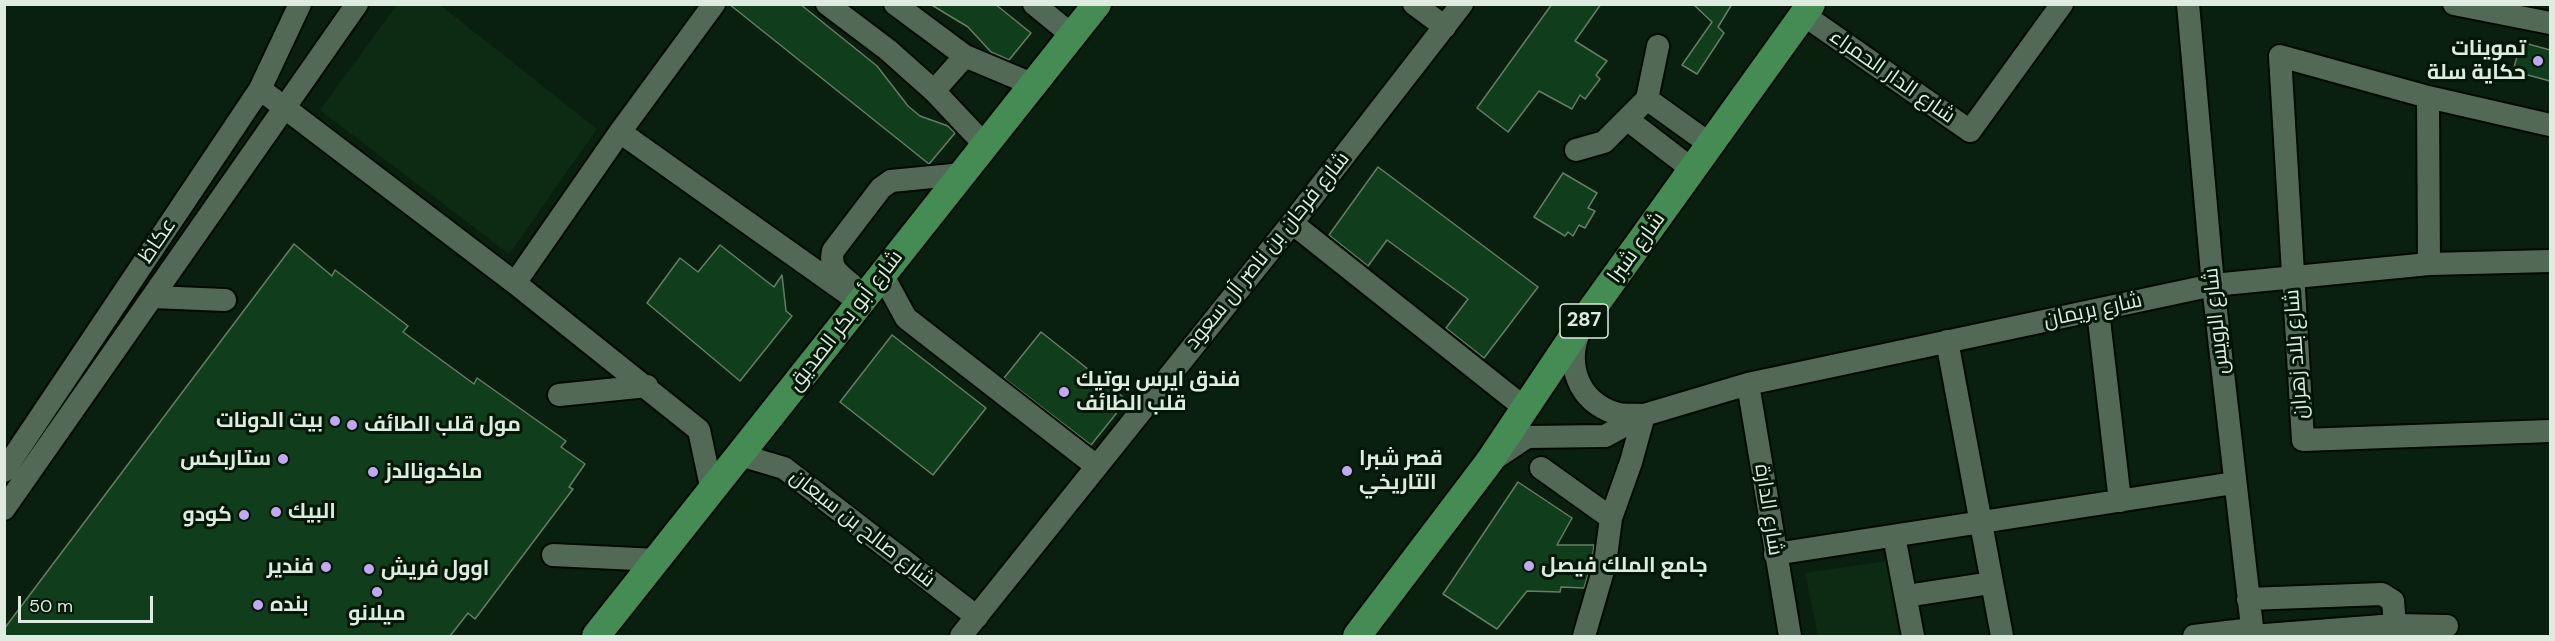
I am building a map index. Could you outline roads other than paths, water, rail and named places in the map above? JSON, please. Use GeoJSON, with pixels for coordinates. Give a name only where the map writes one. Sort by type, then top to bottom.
{"type":"FeatureCollection","features":[{"type":"Feature","properties":{"kind":"main road","name":"شارع أبو بكر الصديق"},"geometry":{"type":"LineString","coordinates":[[600,634],[1097,4]]}},
{"type":"Feature","properties":{"kind":"main road","name":"شارع شبرا"},"geometry":{"type":"LineString","coordinates":[[1357,636],[1489,462],[1582,323],[1808,10]]}},
{"type":"Feature","properties":{"kind":"street"},"geometry":{"type":"LineString","coordinates":[[4,509],[357,4]]}},
{"type":"Feature","properties":{"kind":"street"},"geometry":{"type":"LineString","coordinates":[[515,283],[620,132],[714,4]]}},
{"type":"Feature","properties":{"kind":"street"},"geometry":{"type":"LineString","coordinates":[[827,4],[888,50],[934,91],[985,145]]}},
{"type":"Feature","properties":{"kind":"street"},"geometry":{"type":"LineString","coordinates":[[1034,4],[1072,36]]}},
{"type":"Feature","properties":{"kind":"street"},"geometry":{"type":"LineString","coordinates":[[1414,4],[1445,27]]}},
{"type":"Feature","properties":{"kind":"street","name":"شارع فرحان بن ناصر آل سعود"},"geometry":{"type":"LineString","coordinates":[[961,636],[1095,465],[1292,223],[1462,4]]}},
{"type":"Feature","properties":{"kind":"street","name":"شارع الدار الحمراء"},"geometry":{"type":"LineString","coordinates":[[1808,10],[1970,131],[2062,4]]}},
{"type":"Feature","properties":{"kind":"street","name":"شارع الرويس"},"geometry":{"type":"LineString","coordinates":[[2188,4],[2213,285],[2252,634]]}},
{"type":"Feature","properties":{"kind":"street"},"geometry":{"type":"LineString","coordinates":[[2454,4],[2550,23]]}},
{"type":"Feature","properties":{"kind":"street","name":"عكاظ"},"geometry":{"type":"LineString","coordinates":[[4,471],[260,89],[296,6]]}},
{"type":"Feature","properties":{"kind":"street"},"geometry":{"type":"LineString","coordinates":[[888,50],[904,12],[965,56],[1034,85]]}},
{"type":"Feature","properties":{"kind":"street"},"geometry":{"type":"LineString","coordinates":[[1576,150],[1604,142],[1647,99],[1658,46]]}},
{"type":"Feature","properties":{"kind":"street"},"geometry":{"type":"LineString","coordinates":[[934,91],[965,56]]}},
{"type":"Feature","properties":{"kind":"street","name":"شارع بلاد زهران"},"geometry":{"type":"LineString","coordinates":[[2428,97],[2280,56],[2303,440],[2550,431]]}},
{"type":"Feature","properties":{"kind":"street"},"geometry":{"type":"LineString","coordinates":[[260,89],[515,283],[647,386],[699,430],[712,491]]}},
{"type":"Feature","properties":{"kind":"street"},"geometry":{"type":"LineString","coordinates":[[2429,264],[2428,97],[2550,125]]}},
{"type":"Feature","properties":{"kind":"street"},"geometry":{"type":"LineString","coordinates":[[1647,99],[1711,145]]}},
{"type":"Feature","properties":{"kind":"street"},"geometry":{"type":"LineString","coordinates":[[1628,120],[1693,170]]}},
{"type":"Feature","properties":{"kind":"street"},"geometry":{"type":"LineString","coordinates":[[620,132],[863,300]]}},
{"type":"Feature","properties":{"kind":"street"},"geometry":{"type":"LineString","coordinates":[[863,300],[833,269],[830,260],[832,251],[881,188],[891,181],[963,174]]}},
{"type":"Feature","properties":{"kind":"street"},"geometry":{"type":"LineString","coordinates":[[1292,223],[1526,409]]}},
{"type":"Feature","properties":{"kind":"street","name":"شارع بريمان"},"geometry":{"type":"LineString","coordinates":[[1644,415],[1748,384],[2213,285],[2429,264],[2550,261]]}},
{"type":"Feature","properties":{"kind":"street"},"geometry":{"type":"LineString","coordinates":[[882,274],[906,318],[1095,465]]}},
{"type":"Feature","properties":{"kind":"street"},"geometry":{"type":"LineString","coordinates":[[153,297],[225,300]]}},
{"type":"Feature","properties":{"kind":"street"},"geometry":{"type":"LineString","coordinates":[[2098,311],[2120,501]]}},
{"type":"Feature","properties":{"kind":"street"},"geometry":{"type":"LineString","coordinates":[[1582,323],[1572,349],[1575,377],[1591,400],[1616,414],[1644,415]]}},
{"type":"Feature","properties":{"kind":"street"},"geometry":{"type":"LineString","coordinates":[[1947,341],[1979,523],[2002,636]]}},
{"type":"Feature","properties":{"kind":"street","name":"شارع الدارة"},"geometry":{"type":"LineString","coordinates":[[1748,384],[1790,636]]}},
{"type":"Feature","properties":{"kind":"street"},"geometry":{"type":"LineString","coordinates":[[559,395],[647,386]]}},
{"type":"Feature","properties":{"kind":"street"},"geometry":{"type":"LineString","coordinates":[[1489,462],[1527,437],[1605,436],[1644,415]]}},
{"type":"Feature","properties":{"kind":"street"},"geometry":{"type":"LineString","coordinates":[[1584,636],[1605,564],[1611,518],[1631,462],[1644,415]]}},
{"type":"Feature","properties":{"kind":"street","name":"شارع صالح بن سبعان"},"geometry":{"type":"LineString","coordinates":[[740,455],[784,468],[977,617]]}},
{"type":"Feature","properties":{"kind":"street"},"geometry":{"type":"LineString","coordinates":[[1540,468],[1611,518]]}},
{"type":"Feature","properties":{"kind":"street"},"geometry":{"type":"LineString","coordinates":[[1775,554],[2234,483]]}},
{"type":"Feature","properties":{"kind":"street"},"geometry":{"type":"LineString","coordinates":[[1894,536],[1913,636]]}},
{"type":"Feature","properties":{"kind":"street"},"geometry":{"type":"LineString","coordinates":[[554,555],[657,560]]}},
{"type":"Feature","properties":{"kind":"street"},"geometry":{"type":"LineString","coordinates":[[1906,596],[1991,583]]}},
{"type":"Feature","properties":{"kind":"street"},"geometry":{"type":"LineString","coordinates":[[2248,600],[2382,594],[2393,601],[2395,625]]}},
{"type":"Feature","properties":{"kind":"street"},"geometry":{"type":"LineString","coordinates":[[2194,636],[2395,625],[2447,626]]}},
{"type":"Feature","properties":{"kind":"place","name":"تموينات حكاية سلة"},"geometry":{"type":"Point","coordinates":[2538,61]}},
{"type":"Feature","properties":{"kind":"place","name":"فندق ايرس بوتيك قلب الطائف"},"geometry":{"type":"Point","coordinates":[1064,392]}},
{"type":"Feature","properties":{"kind":"place","name":"بيت الدونات"},"geometry":{"type":"Point","coordinates":[335,421]}},
{"type":"Feature","properties":{"kind":"place","name":"مول قلب الطائف"},"geometry":{"type":"Point","coordinates":[352,425]}},
{"type":"Feature","properties":{"kind":"place","name":"ستاربكس"},"geometry":{"type":"Point","coordinates":[283,459]}},
{"type":"Feature","properties":{"kind":"place","name":"قصر شبرا التاريخي"},"geometry":{"type":"Point","coordinates":[1347,471]}},
{"type":"Feature","properties":{"kind":"place","name":"ماكدونالدز"},"geometry":{"type":"Point","coordinates":[373,472]}},
{"type":"Feature","properties":{"kind":"place","name":"البيك"},"geometry":{"type":"Point","coordinates":[276,512]}},
{"type":"Feature","properties":{"kind":"place","name":"كودو"},"geometry":{"type":"Point","coordinates":[244,515]}},
{"type":"Feature","properties":{"kind":"place","name":"جامع الملك فيصل"},"geometry":{"type":"Point","coordinates":[1529,566]}},
{"type":"Feature","properties":{"kind":"place","name":"فندير"},"geometry":{"type":"Point","coordinates":[326,567]}},
{"type":"Feature","properties":{"kind":"place","name":"اوول فريش"},"geometry":{"type":"Point","coordinates":[369,569]}},
{"type":"Feature","properties":{"kind":"place","name":"ميلانو"},"geometry":{"type":"Point","coordinates":[377,592]}},
{"type":"Feature","properties":{"kind":"place","name":"بنده"},"geometry":{"type":"Point","coordinates":[258,605]}}]}
